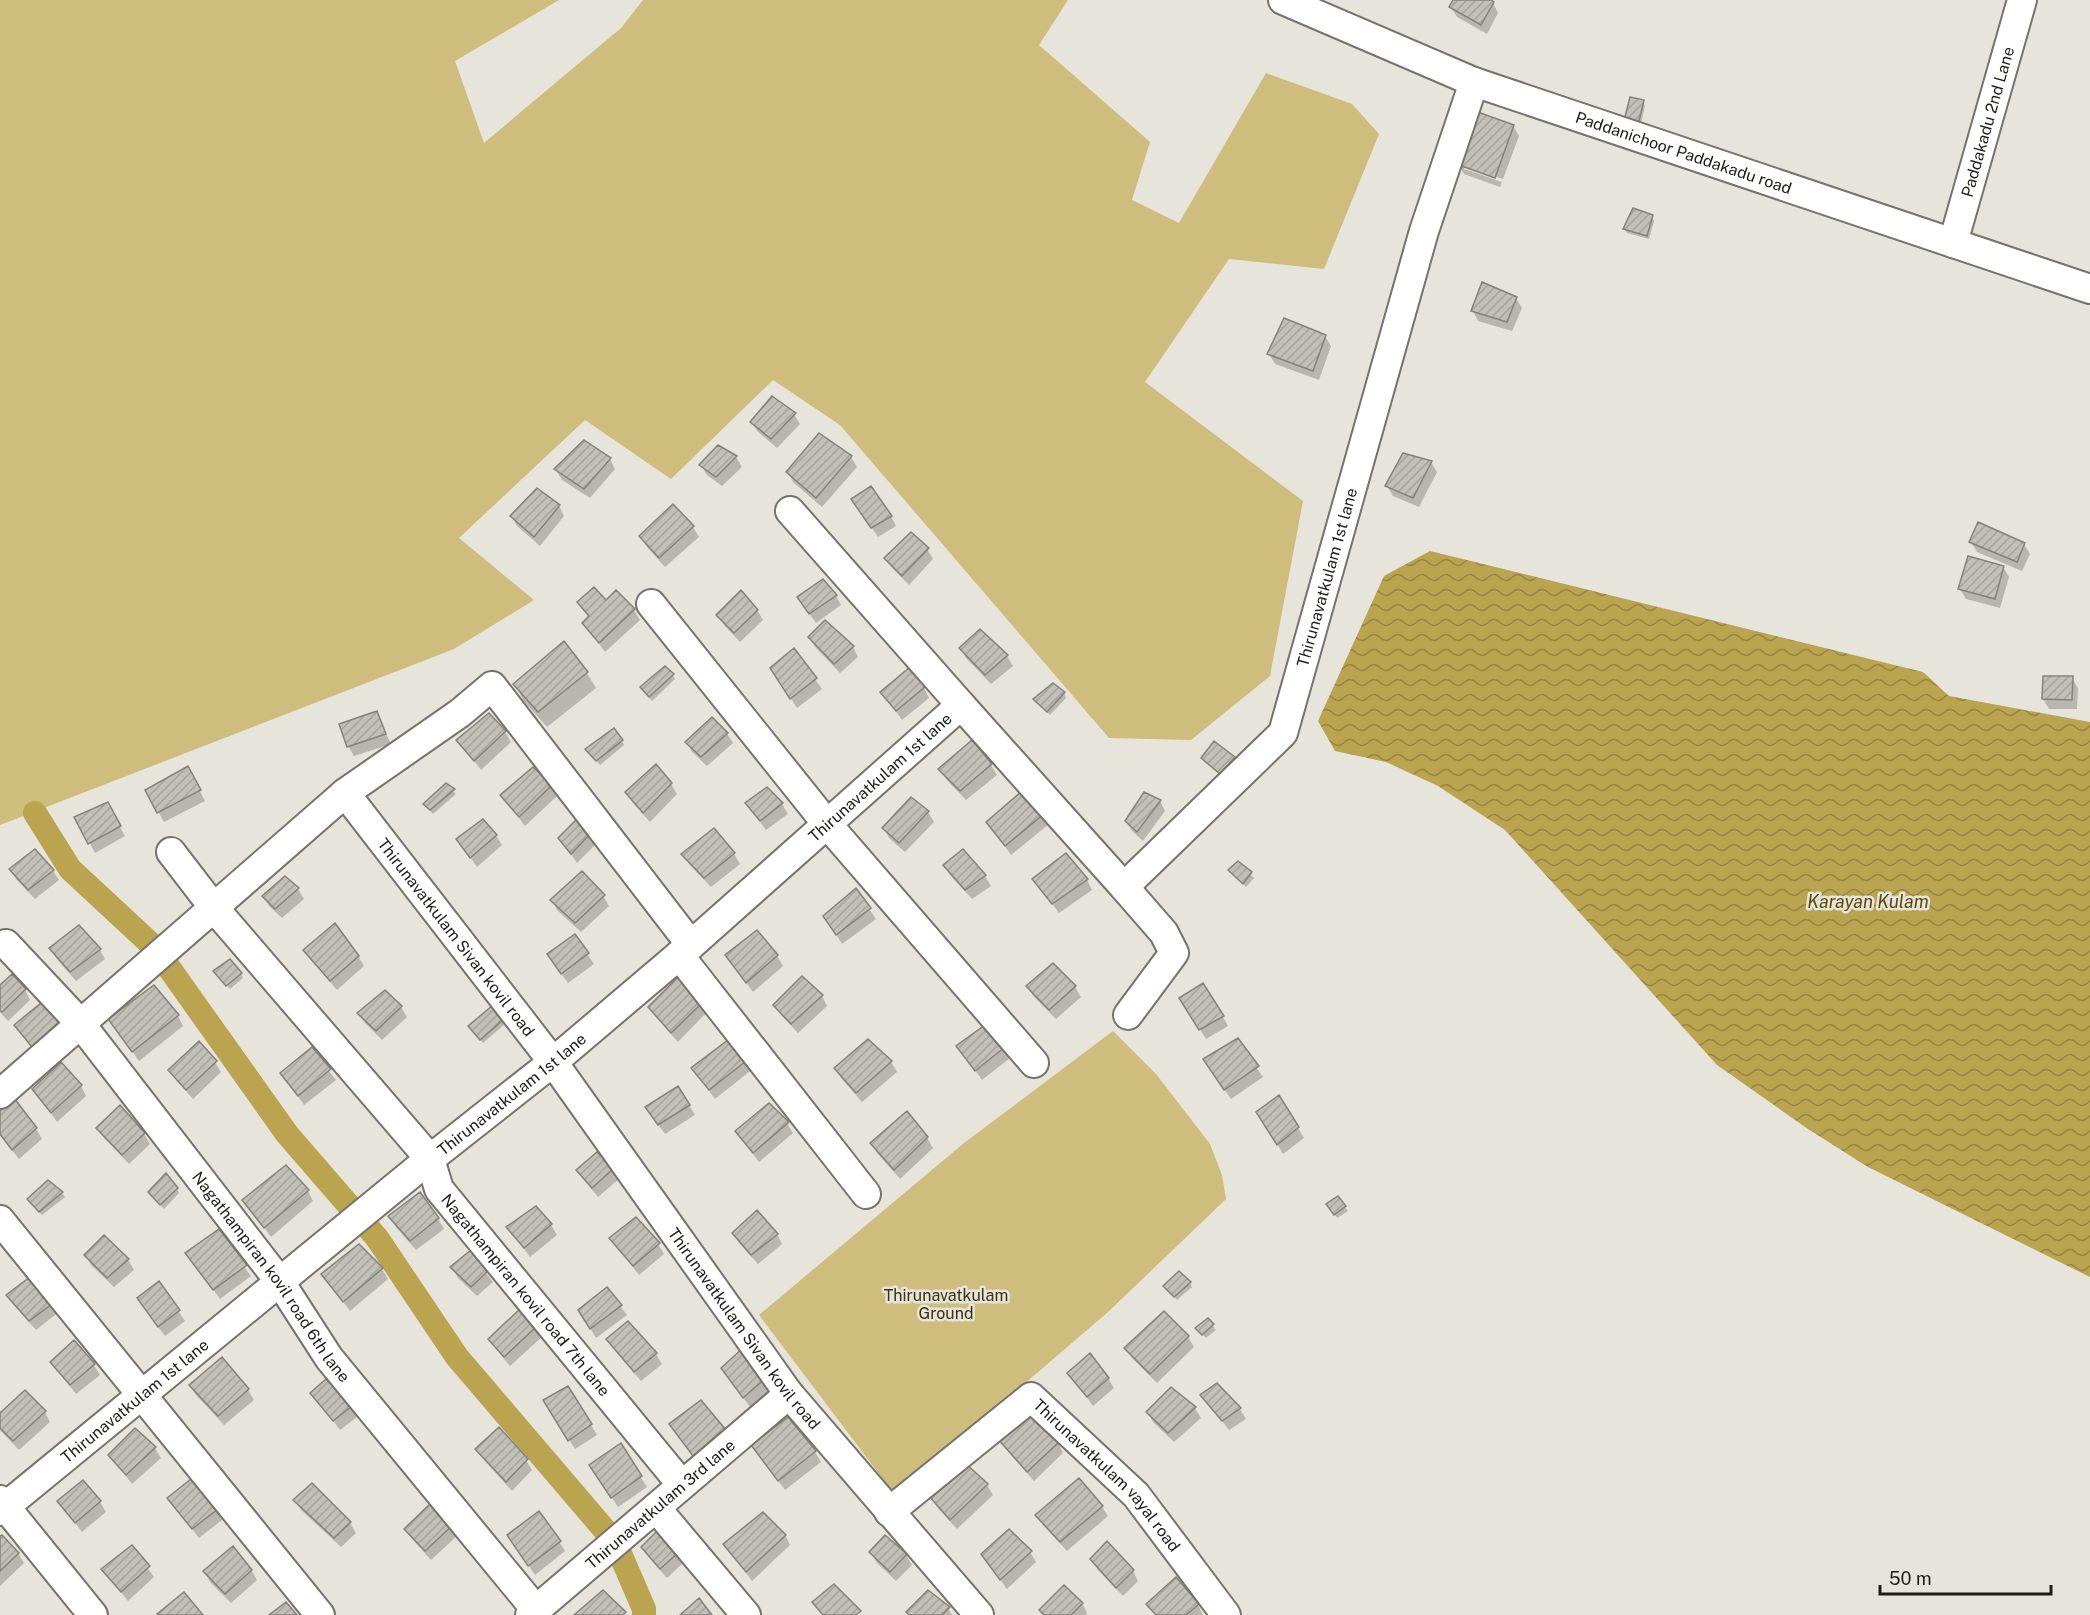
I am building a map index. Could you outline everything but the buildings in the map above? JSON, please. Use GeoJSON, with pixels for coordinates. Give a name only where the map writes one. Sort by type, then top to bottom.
{"type":"FeatureCollection","features":[{"type":"Feature","properties":{"kind":"street","name":"Paddanichoor Paddakadu road"},"geometry":{"type":"LineString","coordinates":[[1282,0],[1474,82],[2090,290]]}},
{"type":"Feature","properties":{"kind":"street","name":"Paddakadu 2nd Lane"},"geometry":{"type":"LineString","coordinates":[[1953,243],[2022,0]]}},
{"type":"Feature","properties":{"kind":"street","name":"Thirunavatkulam 1st lane"},"geometry":{"type":"LineString","coordinates":[[2,1506],[142,1395],[430,1158],[553,1062],[685,950],[961,705],[1124,887],[1283,733],[1424,231],[1474,82]]}},
{"type":"Feature","properties":{"kind":"street"},"geometry":{"type":"LineString","coordinates":[[790,511],[961,705]]}},
{"type":"Feature","properties":{"kind":"street"},"geometry":{"type":"LineString","coordinates":[[651,604],[827,824],[1034,1063]]}},
{"type":"Feature","properties":{"kind":"street"},"geometry":{"type":"LineString","coordinates":[[0,1094],[345,793],[460,713],[492,686],[866,1194]]}},
{"type":"Feature","properties":{"kind":"street","name":"Thirunavatkulam Sivan kovil road"},"geometry":{"type":"LineString","coordinates":[[345,793],[553,1062],[789,1394],[979,1615]]}},
{"type":"Feature","properties":{"kind":"street","name":"Nagathampiran kovil road 7th lane"},"geometry":{"type":"LineString","coordinates":[[171,852],[214,908],[430,1158],[439,1189],[682,1485]]}},
{"type":"Feature","properties":{"kind":"street"},"geometry":{"type":"LineString","coordinates":[[1124,887],[1164,933],[1173,953],[1128,1015]]}},
{"type":"Feature","properties":{"kind":"street","name":"Nagathampiran kovil road 6th lane"},"geometry":{"type":"LineString","coordinates":[[6,944],[80,1023],[280,1282],[329,1358],[533,1613]]}},
{"type":"Feature","properties":{"kind":"street"},"geometry":{"type":"LineString","coordinates":[[0,1220],[320,1615]]}},
{"type":"Feature","properties":{"kind":"street","name":"Thirunavatkulam 3rd lane"},"geometry":{"type":"LineString","coordinates":[[533,1613],[789,1394]]}},
{"type":"Feature","properties":{"kind":"street","name":"Thirunavatkulam vayal road"},"geometry":{"type":"LineString","coordinates":[[890,1512],[1031,1397],[1136,1495],[1226,1615]]}},
{"type":"Feature","properties":{"kind":"street"},"geometry":{"type":"LineString","coordinates":[[2,1506],[93,1615]]}},
{"type":"Feature","properties":{"kind":"street"},"geometry":{"type":"LineString","coordinates":[[656,1508],[746,1615]]}},
{"type":"Feature","properties":{"kind":"green space"},"geometry":{"type":"Polygon","coordinates":[[[0,0],[559,0],[455,61],[484,143],[621,28],[643,0],[1068,0],[1039,45],[1150,142],[1132,200],[1179,223],[1266,73],[1352,104],[1379,134],[1324,269],[1229,259],[1145,382],[1303,501],[1270,676],[1191,740],[1109,738],[840,425],[773,380],[671,479],[585,420],[459,538],[534,600],[454,649],[0,825],[0,0]]]}},
{"type":"Feature","properties":{"kind":"green space","name":"Thirunavatkulam Ground"},"geometry":{"type":"Polygon","coordinates":[[[1113,1031],[1156,1074],[1210,1144],[1222,1175],[1226,1199],[1108,1312],[1016,1391],[906,1478],[895,1495],[759,1315],[964,1143],[1113,1031]]]}},
{"type":"Feature","properties":{"kind":"water","name":"Karayan Kulam"},"geometry":{"type":"Polygon","coordinates":[[[1430,551],[1923,672],[1949,696],[2090,722],[2090,1277],[1868,1167],[1808,1129],[1717,1065],[1505,830],[1438,786],[1386,762],[1335,751],[1318,721],[1384,576],[1430,551]]]}},
{"type":"Feature","properties":{"kind":"waterway"},"geometry":{"type":"LineString","coordinates":[[35,813],[70,869],[154,947]]}},
{"type":"Feature","properties":{"kind":"waterway"},"geometry":{"type":"LineString","coordinates":[[167,965],[287,1134],[377,1238],[457,1357],[615,1542],[644,1609],[644,1615]]}}]}
